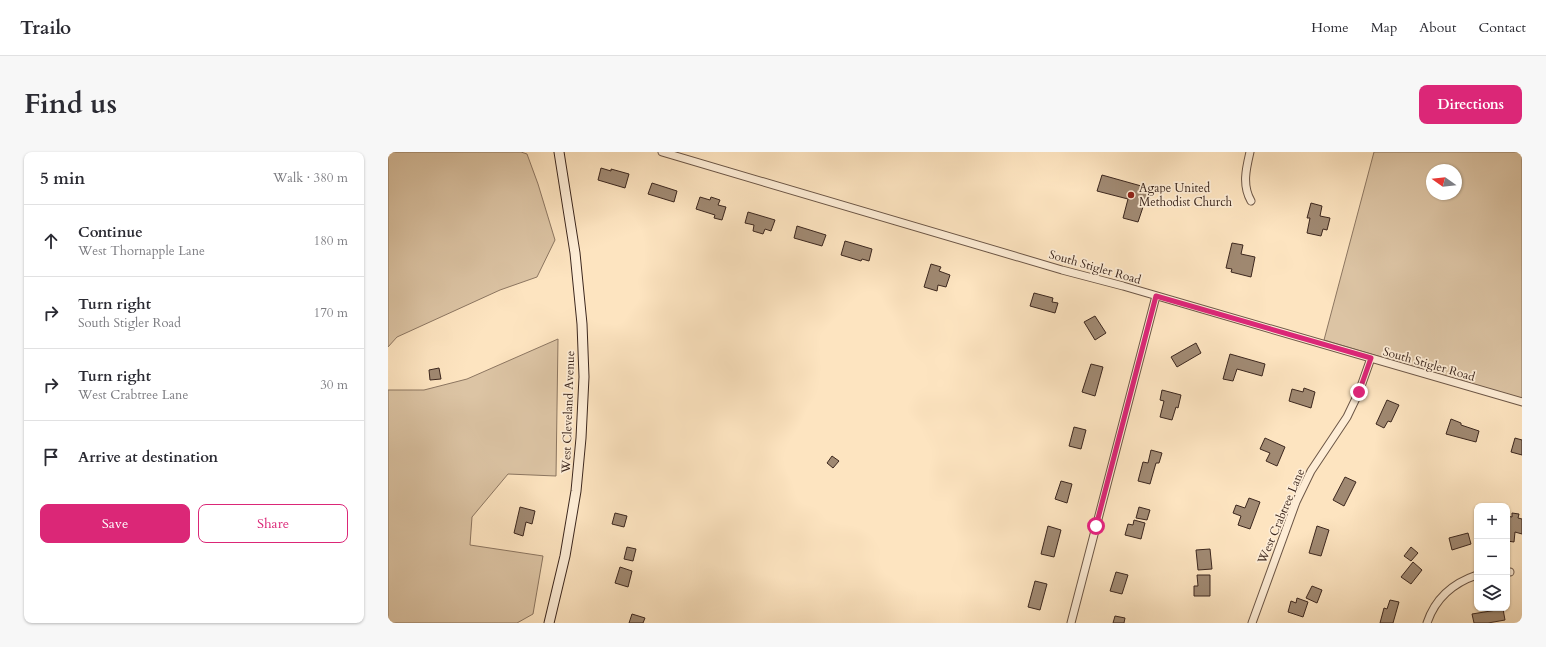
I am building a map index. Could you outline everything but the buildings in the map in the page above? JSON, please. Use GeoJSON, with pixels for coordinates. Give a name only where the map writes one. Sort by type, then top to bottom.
{"type":"FeatureCollection","features":[{"type":"Feature","properties":{"kind":"main road","name":"West Cleveland Avenue"},"geometry":{"type":"LineString","coordinates":[[550,623],[565,556],[576,491],[581,438],[584,377],[582,324],[575,253],[559,152]]}},
{"type":"Feature","properties":{"kind":"street","name":"South Stigler Road"},"geometry":{"type":"LineString","coordinates":[[662,152],[1062,270],[1522,402]]}},
{"type":"Feature","properties":{"kind":"street"},"geometry":{"type":"LineString","coordinates":[[1250,152],[1245,179],[1246,189],[1251,201]]}},
{"type":"Feature","properties":{"kind":"street"},"geometry":{"type":"LineString","coordinates":[[1071,623],[1156,296]]}},
{"type":"Feature","properties":{"kind":"street","name":"West Crabtree Lane"},"geometry":{"type":"LineString","coordinates":[[1252,623],[1296,502],[1311,471],[1347,417],[1361,387],[1371,358]]}},
{"type":"Feature","properties":{"kind":"street"},"geometry":{"type":"LineString","coordinates":[[1427,623],[1435,606],[1445,593],[1461,581],[1474,576]]}},
{"type":"Feature","properties":{"kind":"shaded area"},"geometry":{"type":"Polygon","coordinates":[[[388,152],[521,152],[527,154],[555,240],[537,277],[500,290],[397,337],[388,347],[388,152]]]}},
{"type":"Feature","properties":{"kind":"shaded area"},"geometry":{"type":"Polygon","coordinates":[[[1374,152],[1522,152],[1522,399],[1324,340],[1374,152]]]}},
{"type":"Feature","properties":{"kind":"shaded area"},"geometry":{"type":"Polygon","coordinates":[[[558,339],[556,476],[508,474],[472,517],[470,545],[543,556],[533,614],[517,623],[388,623],[388,390],[424,390],[467,379],[558,339]]]}},
{"type":"Feature","properties":{"kind":"place","name":"Agape United Methodist Church"},"geometry":{"type":"Point","coordinates":[1131,195]}},
{"type":"Feature","properties":{"kind":"route"},"geometry":{"type":"LineString","coordinates":[[1096,526],[1156,296],[1371,358],[1359,392]]}}]}
